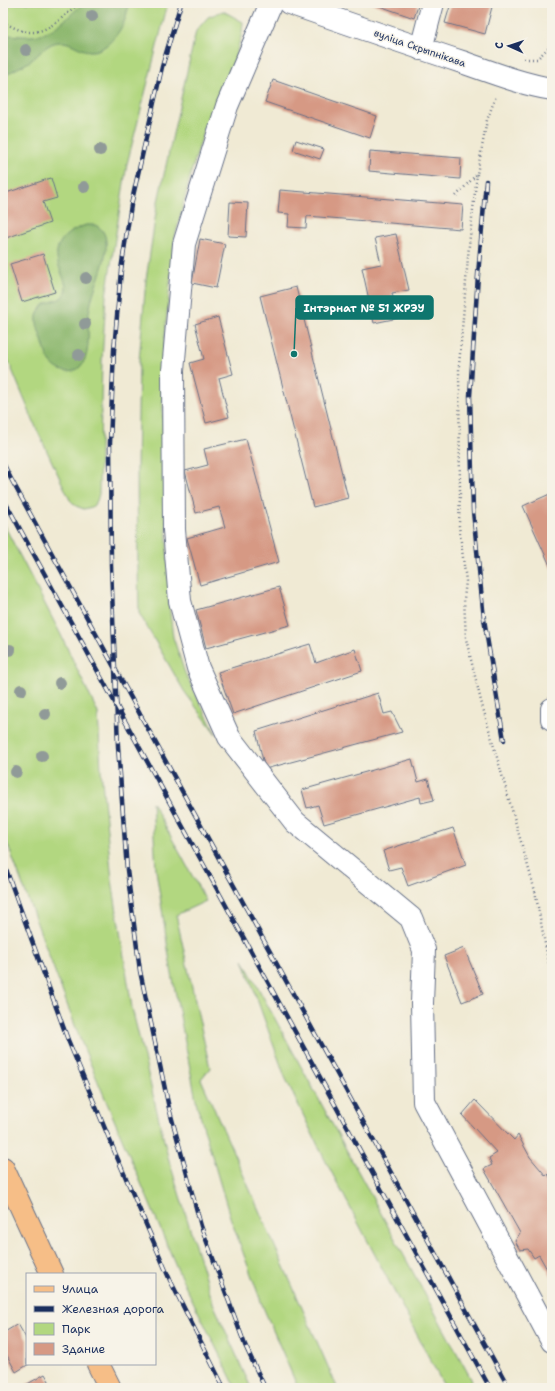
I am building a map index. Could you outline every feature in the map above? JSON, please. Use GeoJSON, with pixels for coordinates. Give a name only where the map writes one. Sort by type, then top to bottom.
{"type":"FeatureCollection","features":[{"type":"Feature","properties":{"kind":"main road"},"geometry":{"type":"LineString","coordinates":[[3,1168],[52,1273]]}},
{"type":"Feature","properties":{"kind":"main road"},"geometry":{"type":"LineString","coordinates":[[98,1365],[110,1388]]}},
{"type":"Feature","properties":{"kind":"street"},"geometry":{"type":"LineString","coordinates":[[271,3],[227,106],[184,244],[173,371],[174,530],[180,601],[198,668],[229,737],[295,822],[411,918],[424,950],[422,1003],[424,1102],[552,1341]]}},
{"type":"Feature","properties":{"kind":"street","name":"вуліца Скрыпнікава"},"geometry":{"type":"LineString","coordinates":[[289,3],[421,49],[538,87],[552,89]]}},
{"type":"Feature","properties":{"kind":"street"},"geometry":{"type":"LineString","coordinates":[[421,49],[433,3]]}},
{"type":"Feature","properties":{"kind":"street"},"geometry":{"type":"LineString","coordinates":[[552,709],[552,719]]}},
{"type":"Feature","properties":{"kind":"path"},"geometry":{"type":"LineString","coordinates":[[3,22],[24,31],[34,32],[46,28],[56,22],[79,3]]}},
{"type":"Feature","properties":{"kind":"path"},"geometry":{"type":"LineString","coordinates":[[499,90],[487,120],[477,174],[469,246],[459,366],[459,526],[466,580],[464,599],[466,639],[481,701],[535,891],[552,981]]}},
{"type":"Feature","properties":{"kind":"path"},"geometry":{"type":"LineString","coordinates":[[456,196],[477,174]]}},
{"type":"Feature","properties":{"kind":"green space"},"geometry":{"type":"Polygon","coordinates":[[[10,3],[168,3],[127,164],[106,296],[102,361],[99,494],[97,501],[92,507],[84,509],[76,506],[70,500],[37,430],[3,348],[3,19],[10,3]]]}},
{"type":"Feature","properties":{"kind":"green space"},"geometry":{"type":"Polygon","coordinates":[[[84,3],[126,3],[126,18],[110,43],[98,50],[88,51],[66,42],[57,42],[48,46],[29,62],[12,71],[3,79],[3,36],[31,36],[46,33],[60,24],[84,3]]]}},
{"type":"Feature","properties":{"kind":"green space"},"geometry":{"type":"Polygon","coordinates":[[[223,11],[243,22],[242,33],[235,58],[204,131],[191,173],[175,237],[165,333],[162,380],[169,605],[173,637],[185,673],[216,734],[184,691],[139,613],[137,470],[139,361],[146,280],[157,206],[196,31],[208,17],[223,11]]]}},
{"type":"Feature","properties":{"kind":"green space"},"geometry":{"type":"Polygon","coordinates":[[[86,225],[95,225],[102,230],[106,238],[106,248],[89,312],[87,352],[80,367],[76,370],[68,372],[60,370],[48,359],[38,327],[37,318],[43,306],[61,298],[66,289],[57,261],[58,246],[61,241],[72,231],[86,225]]]}},
{"type":"Feature","properties":{"kind":"green space"},"geometry":{"type":"Polygon","coordinates":[[[3,523],[60,633],[98,713],[101,770],[112,880],[132,1008],[168,1157],[213,1303],[251,1388],[236,1388],[179,1273],[80,1039],[3,832],[3,523]]]}},
{"type":"Feature","properties":{"kind":"green space"},"geometry":{"type":"Polygon","coordinates":[[[152,802],[206,901],[176,915],[210,1068],[201,1079],[337,1387],[298,1388],[263,1307],[230,1217],[197,1105],[171,969],[156,870],[152,802]]]}},
{"type":"Feature","properties":{"kind":"green space"},"geometry":{"type":"Polygon","coordinates":[[[243,960],[476,1388],[445,1388],[323,1156],[285,1077],[243,960]]]}},
{"type":"Feature","properties":{"kind":"building"},"geometry":{"type":"Polygon","coordinates":[[[371,3],[419,3],[414,18],[371,3]]]}},
{"type":"Feature","properties":{"kind":"building"},"geometry":{"type":"Polygon","coordinates":[[[451,3],[493,3],[485,34],[445,23],[451,3]]]}},
{"type":"Feature","properties":{"kind":"building"},"geometry":{"type":"Polygon","coordinates":[[[273,80],[377,116],[370,138],[265,102],[273,80]]]}},
{"type":"Feature","properties":{"kind":"building"},"geometry":{"type":"Polygon","coordinates":[[[296,140],[324,149],[320,159],[293,150],[296,140]]]}},
{"type":"Feature","properties":{"kind":"building"},"geometry":{"type":"Polygon","coordinates":[[[370,151],[461,158],[460,179],[369,171],[370,151]]]}},
{"type":"Feature","properties":{"kind":"building"},"geometry":{"type":"Polygon","coordinates":[[[51,178],[57,198],[43,202],[50,223],[3,239],[3,194],[51,178]]]}},
{"type":"Feature","properties":{"kind":"building"},"geometry":{"type":"Polygon","coordinates":[[[280,190],[463,205],[461,229],[307,216],[306,228],[288,227],[289,214],[278,213],[280,190]]]}},
{"type":"Feature","properties":{"kind":"building"},"geometry":{"type":"Polygon","coordinates":[[[230,202],[248,203],[246,237],[228,236],[230,202]]]}},
{"type":"Feature","properties":{"kind":"building"},"geometry":{"type":"Polygon","coordinates":[[[396,234],[409,290],[392,293],[398,318],[374,323],[362,268],[381,264],[375,238],[396,234]]]}},
{"type":"Feature","properties":{"kind":"building"},"geometry":{"type":"Polygon","coordinates":[[[200,239],[225,244],[216,288],[192,283],[200,239]]]}},
{"type":"Feature","properties":{"kind":"building"},"geometry":{"type":"Polygon","coordinates":[[[43,254],[55,292],[22,302],[10,264],[43,254]]]}},
{"type":"Feature","properties":{"kind":"building"},"geometry":{"type":"Polygon","coordinates":[[[296,287],[348,498],[313,507],[260,296],[296,287]]]}},
{"type":"Feature","properties":{"kind":"building"},"geometry":{"type":"Polygon","coordinates":[[[218,317],[233,374],[219,378],[229,417],[206,423],[190,363],[204,359],[195,324],[218,317]]]}},
{"type":"Feature","properties":{"kind":"building"},"geometry":{"type":"Polygon","coordinates":[[[246,439],[279,562],[200,585],[187,538],[225,527],[219,507],[196,513],[185,471],[208,465],[204,449],[246,439]]]}},
{"type":"Feature","properties":{"kind":"building"},"geometry":{"type":"Polygon","coordinates":[[[552,493],[552,570],[523,506],[552,493]]]}},
{"type":"Feature","properties":{"kind":"building"},"geometry":{"type":"Polygon","coordinates":[[[279,587],[290,625],[206,648],[196,610],[279,587]]]}},
{"type":"Feature","properties":{"kind":"building"},"geometry":{"type":"Polygon","coordinates":[[[310,644],[316,663],[355,649],[362,671],[233,714],[218,672],[310,644]]]}},
{"type":"Feature","properties":{"kind":"building"},"geometry":{"type":"Polygon","coordinates":[[[378,693],[384,714],[392,712],[402,732],[265,769],[256,731],[378,693]]]}},
{"type":"Feature","properties":{"kind":"building"},"geometry":{"type":"Polygon","coordinates":[[[412,759],[418,782],[428,779],[434,800],[421,803],[420,797],[324,824],[318,805],[307,808],[302,790],[412,759]]]}},
{"type":"Feature","properties":{"kind":"building"},"geometry":{"type":"Polygon","coordinates":[[[453,828],[466,865],[408,886],[401,867],[389,870],[383,851],[453,828]]]}},
{"type":"Feature","properties":{"kind":"building"},"geometry":{"type":"Polygon","coordinates":[[[464,948],[483,994],[462,1002],[444,956],[464,948]]]}},
{"type":"Feature","properties":{"kind":"building"},"geometry":{"type":"Polygon","coordinates":[[[475,1100],[514,1140],[518,1135],[530,1157],[546,1176],[548,1174],[552,1181],[552,1278],[539,1255],[534,1258],[528,1249],[520,1250],[515,1241],[520,1233],[484,1169],[492,1165],[489,1158],[497,1153],[462,1115],[475,1100]]]}},
{"type":"Feature","properties":{"kind":"building"},"geometry":{"type":"Polygon","coordinates":[[[18,1324],[26,1338],[26,1365],[27,1365],[16,1372],[3,1348],[3,1333],[18,1324]]]}},
{"type":"Feature","properties":{"kind":"building"},"geometry":{"type":"Polygon","coordinates":[[[45,1374],[53,1388],[25,1388],[24,1386],[45,1374]]]}},
{"type":"Feature","properties":{"kind":"railway"},"geometry":{"type":"LineString","coordinates":[[181,3],[162,67],[131,205],[121,270],[114,350],[110,443],[111,565],[118,746],[127,870],[140,971],[169,1108],[201,1226],[245,1345],[265,1388]]}},
{"type":"Feature","properties":{"kind":"railway"},"geometry":{"type":"LineString","coordinates":[[486,181],[470,396],[473,511],[484,619],[504,740]]}},
{"type":"Feature","properties":{"kind":"railway"},"geometry":{"type":"LineString","coordinates":[[3,463],[509,1388]]}},
{"type":"Feature","properties":{"kind":"railway"},"geometry":{"type":"LineString","coordinates":[[3,498],[490,1388]]}},
{"type":"Feature","properties":{"kind":"railway"},"geometry":{"type":"LineString","coordinates":[[3,861],[68,1040],[116,1155],[170,1280],[224,1388]]}},
{"type":"Feature","properties":{"kind":"place","name":"Інтэрнат № 51 ЖРЭУ"},"geometry":{"type":"Point","coordinates":[294,354]}}]}
